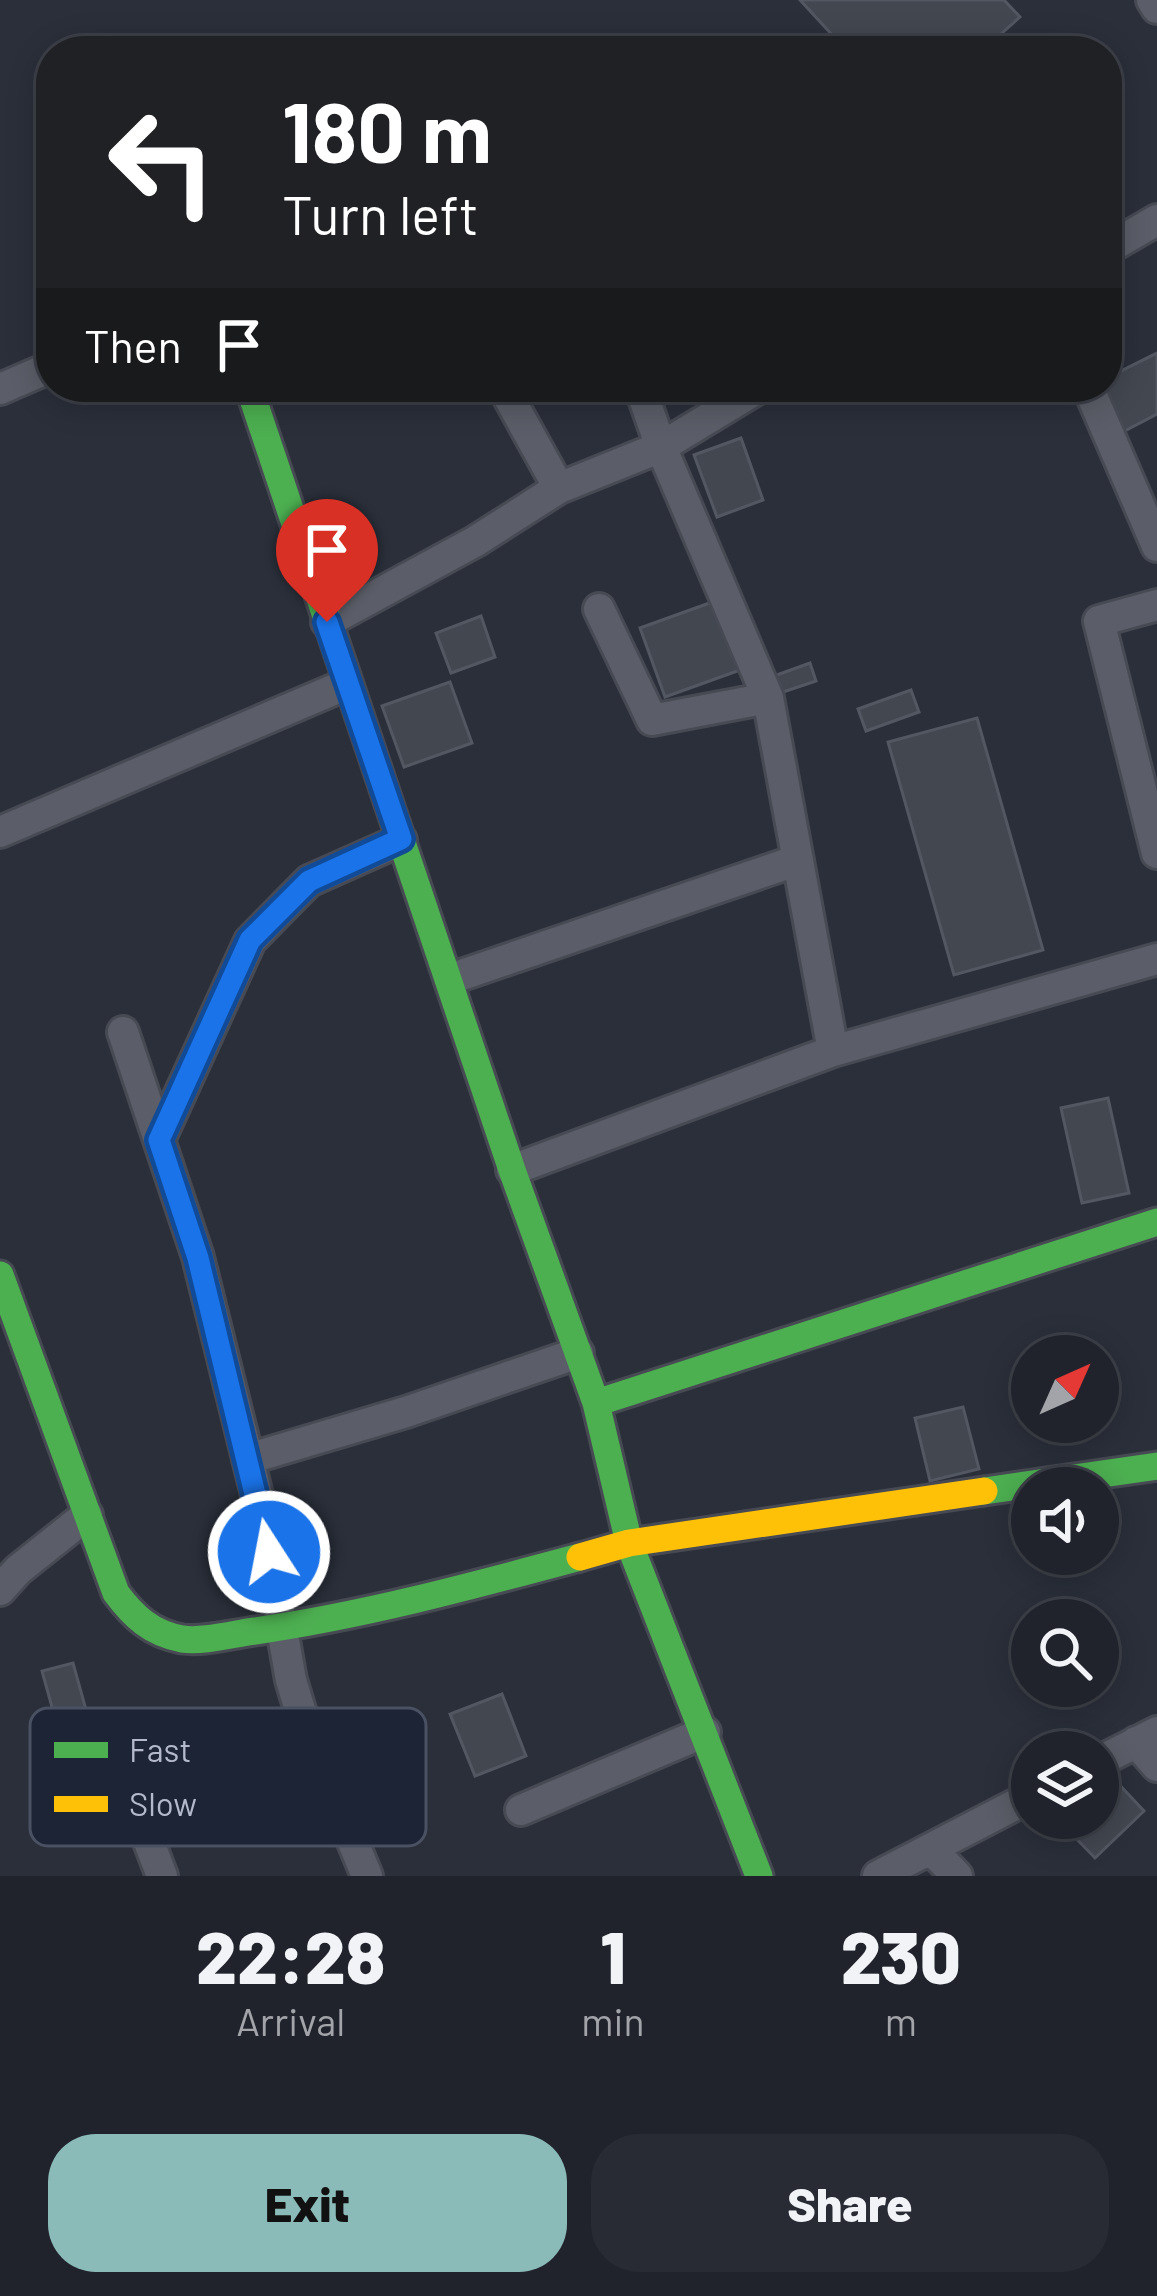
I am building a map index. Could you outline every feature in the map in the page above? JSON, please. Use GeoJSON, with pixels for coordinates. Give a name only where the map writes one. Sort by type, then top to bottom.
{"type":"FeatureCollection","features":[{"type":"Feature","properties":{"kind":"street"},"geometry":{"type":"LineString","coordinates":[[1152,0],[1157,8]]}},
{"type":"Feature","properties":{"kind":"street"},"geometry":{"type":"LineString","coordinates":[[1122,240],[1157,220]]}},
{"type":"Feature","properties":{"kind":"street"},"geometry":{"type":"LineString","coordinates":[[1,387],[36,374]]}},
{"type":"Feature","properties":{"kind":"street"},"geometry":{"type":"LineString","coordinates":[[254,402],[512,1170],[596,1403],[629,1543],[759,1876]]}},
{"type":"Feature","properties":{"kind":"street"},"geometry":{"type":"LineString","coordinates":[[511,402],[559,488]]}},
{"type":"Feature","properties":{"kind":"street"},"geometry":{"type":"LineString","coordinates":[[645,402],[768,698],[833,1051]]}},
{"type":"Feature","properties":{"kind":"street"},"geometry":{"type":"LineString","coordinates":[[327,622],[476,541],[559,488],[661,447],[735,402]]}},
{"type":"Feature","properties":{"kind":"street"},"geometry":{"type":"LineString","coordinates":[[1094,402],[1157,547]]}},
{"type":"Feature","properties":{"kind":"street"},"geometry":{"type":"LineString","coordinates":[[1157,605],[1100,621],[1157,853]]}},
{"type":"Feature","properties":{"kind":"street"},"geometry":{"type":"LineString","coordinates":[[599,609],[652,720],[768,698]]}},
{"type":"Feature","properties":{"kind":"street"},"geometry":{"type":"LineString","coordinates":[[0,832],[347,684]]}},
{"type":"Feature","properties":{"kind":"street"},"geometry":{"type":"LineString","coordinates":[[159,1140],[250,940],[309,881],[401,839]]}},
{"type":"Feature","properties":{"kind":"street"},"geometry":{"type":"LineString","coordinates":[[450,979],[798,860]]}},
{"type":"Feature","properties":{"kind":"street"},"geometry":{"type":"LineString","coordinates":[[512,1170],[833,1051],[1157,959]]}},
{"type":"Feature","properties":{"kind":"street"},"geometry":{"type":"LineString","coordinates":[[123,1032],[198,1258],[262,1515],[300,1708]]}},
{"type":"Feature","properties":{"kind":"street"},"geometry":{"type":"LineString","coordinates":[[596,1403],[1157,1222]]}},
{"type":"Feature","properties":{"kind":"street"},"geometry":{"type":"LineString","coordinates":[[0,1275],[116,1593],[148,1627],[188,1640],[421,1600],[629,1543],[1157,1466]]}},
{"type":"Feature","properties":{"kind":"street"},"geometry":{"type":"LineString","coordinates":[[248,1459],[578,1354]]}},
{"type":"Feature","properties":{"kind":"street"},"geometry":{"type":"LineString","coordinates":[[0,1590],[87,1515]]}},
{"type":"Feature","properties":{"kind":"street"},"geometry":{"type":"LineString","coordinates":[[521,1810],[705,1732]]}},
{"type":"Feature","properties":{"kind":"street"},"geometry":{"type":"LineString","coordinates":[[1119,1756],[1150,1746]]}},
{"type":"Feature","properties":{"kind":"street"},"geometry":{"type":"LineString","coordinates":[[878,1876],[1011,1807]]}},
{"type":"Feature","properties":{"kind":"street"},"geometry":{"type":"LineString","coordinates":[[151,1846],[162,1876]]}},
{"type":"Feature","properties":{"kind":"street"},"geometry":{"type":"LineString","coordinates":[[355,1846],[368,1876]]}},
{"type":"Feature","properties":{"kind":"street"},"geometry":{"type":"LineString","coordinates":[[931,1849],[957,1876]]}},
{"type":"Feature","properties":{"kind":"building"},"geometry":{"type":"Polygon","coordinates":[[[800,0],[1004,0],[1020,17],[999,36],[833,36],[800,0]]]}},
{"type":"Feature","properties":{"kind":"building"},"geometry":{"type":"Polygon","coordinates":[[[1157,353],[1157,414],[1117,435],[1100,402],[1122,402],[1122,370],[1157,353]]]}},
{"type":"Feature","properties":{"kind":"building"},"geometry":{"type":"Polygon","coordinates":[[[741,438],[763,500],[717,517],[694,455],[741,438]]]}},
{"type":"Feature","properties":{"kind":"building"},"geometry":{"type":"Polygon","coordinates":[[[715,601],[740,670],[665,697],[640,628],[715,601]]]}},
{"type":"Feature","properties":{"kind":"building"},"geometry":{"type":"Polygon","coordinates":[[[481,616],[495,657],[451,673],[436,633],[481,616]]]}},
{"type":"Feature","properties":{"kind":"building"},"geometry":{"type":"Polygon","coordinates":[[[810,663],[816,681],[780,693],[774,676],[810,663]]]}},
{"type":"Feature","properties":{"kind":"building"},"geometry":{"type":"Polygon","coordinates":[[[450,682],[472,743],[404,767],[382,706],[450,682]]]}},
{"type":"Feature","properties":{"kind":"building"},"geometry":{"type":"Polygon","coordinates":[[[911,690],[919,712],[866,731],[858,709],[911,690]]]}},
{"type":"Feature","properties":{"kind":"building"},"geometry":{"type":"Polygon","coordinates":[[[977,718],[1043,950],[954,975],[888,742],[977,718]]]}},
{"type":"Feature","properties":{"kind":"building"},"geometry":{"type":"Polygon","coordinates":[[[1108,1098],[1129,1193],[1082,1203],[1061,1108],[1108,1098]]]}},
{"type":"Feature","properties":{"kind":"building"},"geometry":{"type":"Polygon","coordinates":[[[963,1407],[979,1469],[930,1481],[915,1418],[963,1407]]]}},
{"type":"Feature","properties":{"kind":"building"},"geometry":{"type":"Polygon","coordinates":[[[73,1663],[86,1708],[52,1708],[42,1671],[73,1663]]]}},
{"type":"Feature","properties":{"kind":"building"},"geometry":{"type":"Polygon","coordinates":[[[502,1694],[526,1756],[475,1776],[450,1714],[502,1694]]]}},
{"type":"Feature","properties":{"kind":"building"},"geometry":{"type":"Polygon","coordinates":[[[1119,1784],[1144,1811],[1119,1835],[1119,1784]]]}},
{"type":"Feature","properties":{"kind":"building"},"geometry":{"type":"Polygon","coordinates":[[[1077,1839],[1115,1839],[1095,1858],[1077,1839]]]}},
{"type":"Feature","properties":{"kind":"traffic: fast"},"geometry":{"type":"LineString","coordinates":[[254,402],[512,1170],[596,1403]]}},
{"type":"Feature","properties":{"kind":"traffic: fast"},"geometry":{"type":"LineString","coordinates":[[759,1876],[629,1543],[596,1403],[1157,1222]]}},
{"type":"Feature","properties":{"kind":"traffic: fast"},"geometry":{"type":"LineString","coordinates":[[0,1275],[116,1593],[137,1617],[161,1633],[199,1639],[296,1624],[418,1599],[580,1557]]}},
{"type":"Feature","properties":{"kind":"traffic: fast"},"geometry":{"type":"LineString","coordinates":[[984,1491],[1157,1466]]}},
{"type":"Feature","properties":{"kind":"traffic: slow"},"geometry":{"type":"LineString","coordinates":[[580,1557],[629,1543],[984,1491]]}},
{"type":"Feature","properties":{"kind":"route"},"geometry":{"type":"LineString","coordinates":[[269,1552],[198,1258],[159,1140],[250,940],[309,881],[401,839],[327,622]]}}]}
